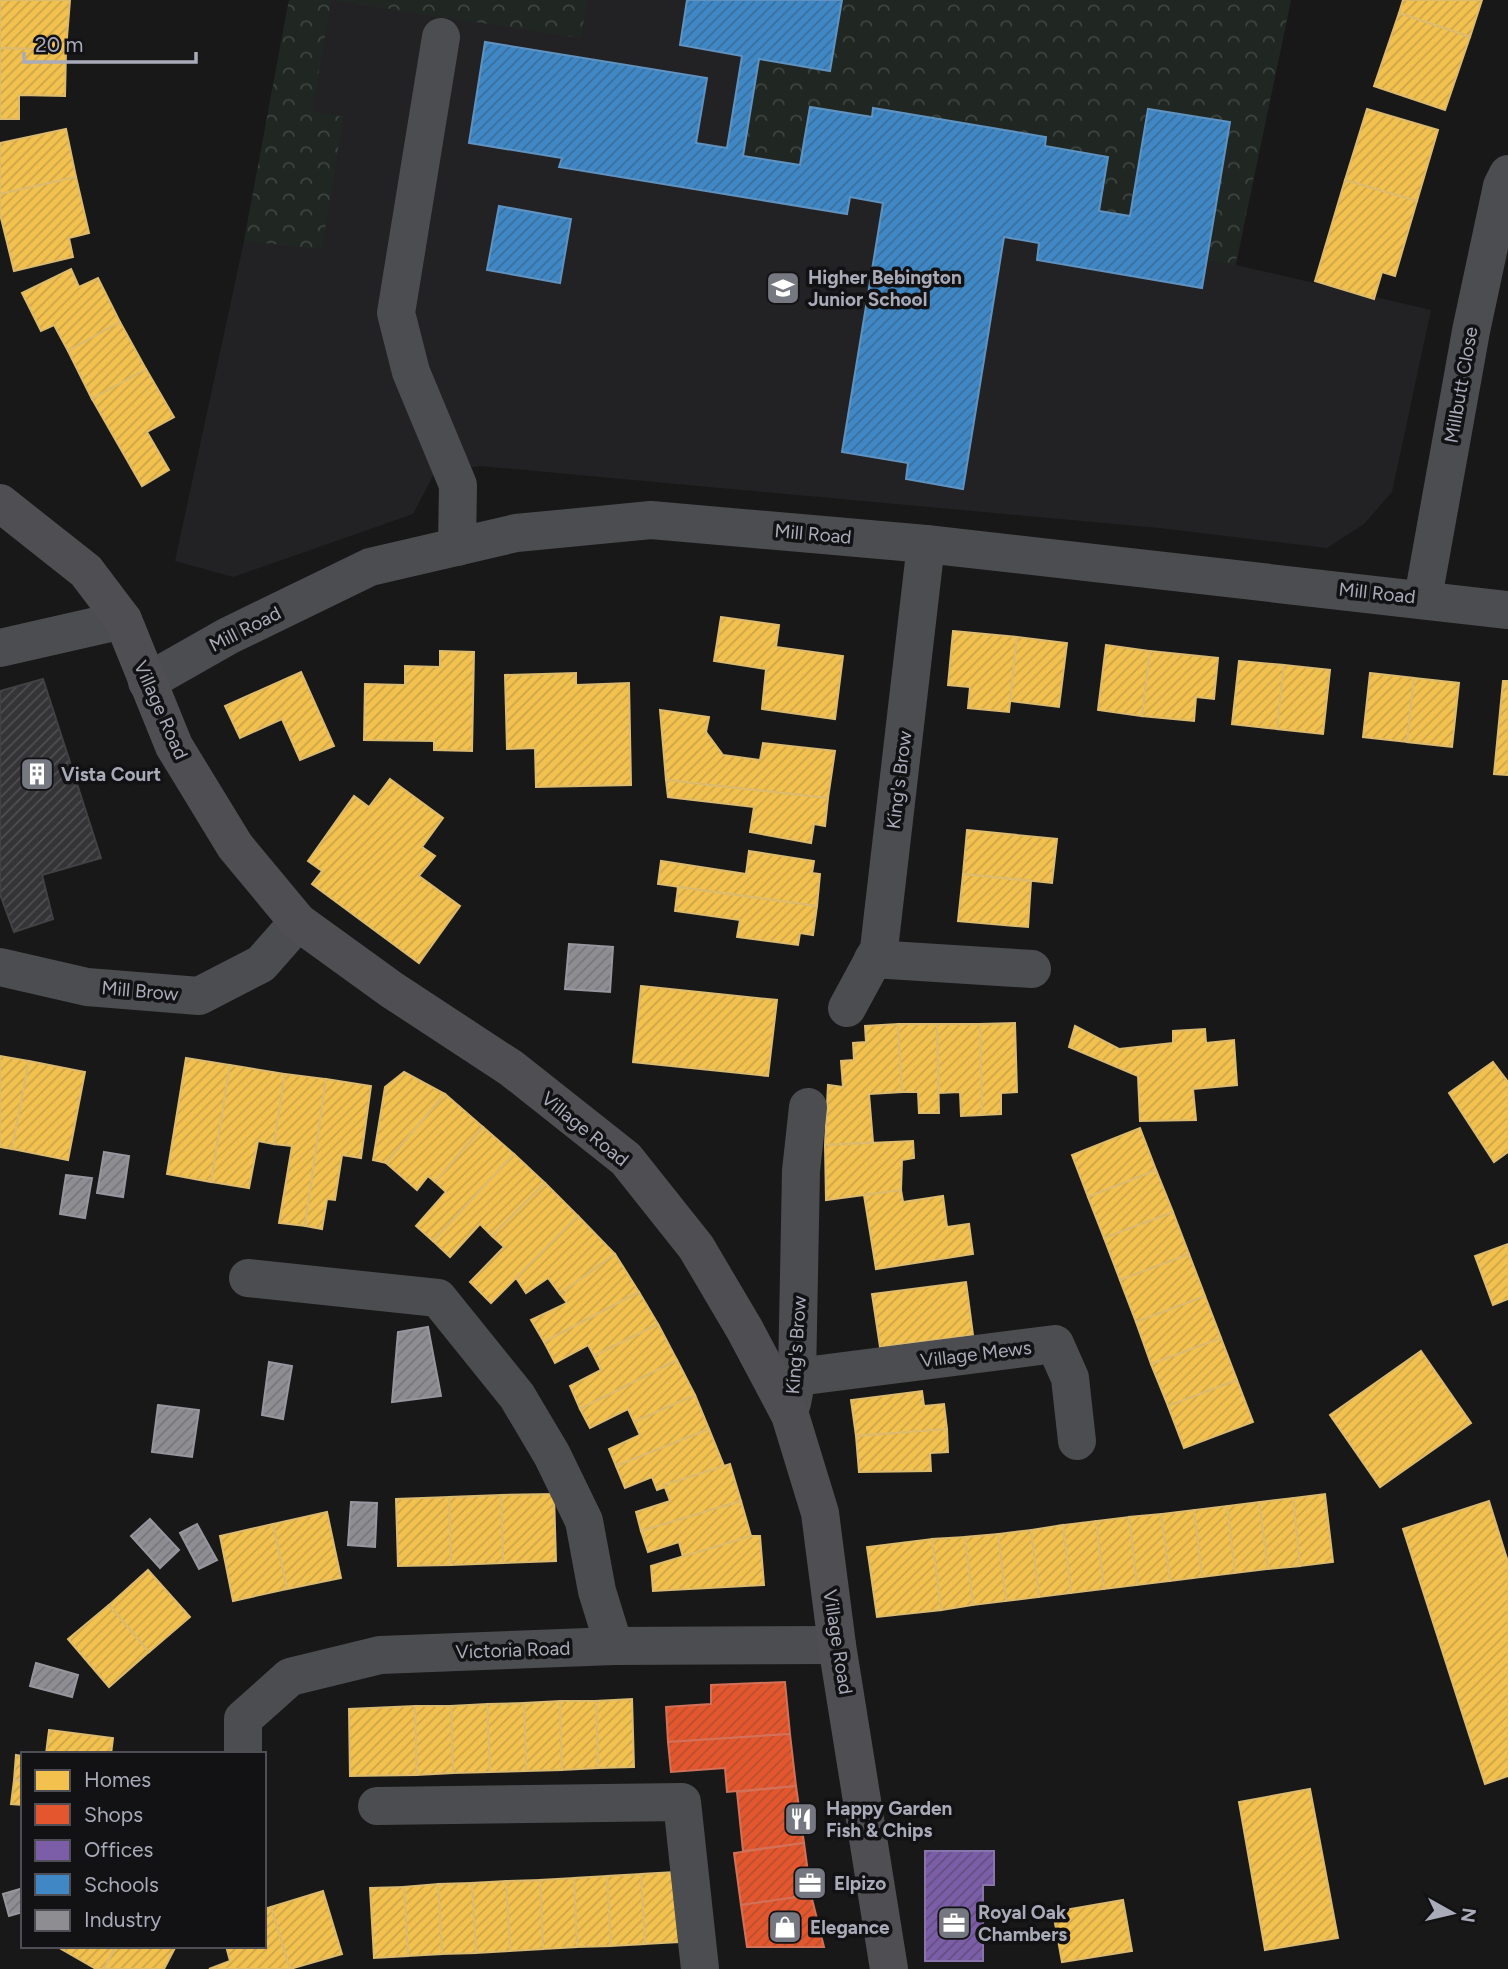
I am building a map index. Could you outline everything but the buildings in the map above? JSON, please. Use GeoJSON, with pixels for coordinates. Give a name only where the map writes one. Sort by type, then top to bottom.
{"type":"FeatureCollection","features":[{"type":"Feature","properties":{"kind":"main road","name":"Village Road"},"geometry":{"type":"LineString","coordinates":[[0,503],[86,571],[123,620],[174,746],[235,846],[298,922],[392,990],[511,1069],[626,1159],[696,1247],[745,1330],[790,1415],[820,1513],[837,1645],[889,1969]]}},
{"type":"Feature","properties":{"kind":"street"},"geometry":{"type":"LineString","coordinates":[[441,37],[396,313],[411,373],[458,485],[457,547]]}},
{"type":"Feature","properties":{"kind":"street","name":"Millbutt Close"},"geometry":{"type":"LineString","coordinates":[[1423,598],[1471,331],[1502,186],[1508,174]]}},
{"type":"Feature","properties":{"kind":"street","name":"Mill Road"},"geometry":{"type":"LineString","coordinates":[[147,682],[228,636],[370,567],[516,533],[651,520],[926,544],[1423,598],[1508,610]]}},
{"type":"Feature","properties":{"kind":"street","name":"King's Brow"},"geometry":{"type":"LineString","coordinates":[[847,1008],[879,949],[926,544]]}},
{"type":"Feature","properties":{"kind":"street"},"geometry":{"type":"LineString","coordinates":[[0,648],[123,620]]}},
{"type":"Feature","properties":{"kind":"street","name":"Mill Brow"},"geometry":{"type":"LineString","coordinates":[[0,967],[87,987],[199,996],[261,964],[298,922]]}},
{"type":"Feature","properties":{"kind":"street"},"geometry":{"type":"LineString","coordinates":[[873,959],[1032,969]]}},
{"type":"Feature","properties":{"kind":"street","name":"King's Brow"},"geometry":{"type":"LineString","coordinates":[[790,1415],[797,1377],[801,1171],[808,1107]]}},
{"type":"Feature","properties":{"kind":"street"},"geometry":{"type":"LineString","coordinates":[[248,1278],[438,1298],[517,1396],[552,1455],[584,1521],[597,1591],[614,1646]]}},
{"type":"Feature","properties":{"kind":"street","name":"Village Mews"},"geometry":{"type":"LineString","coordinates":[[797,1377],[1055,1344],[1070,1378],[1077,1441]]}},
{"type":"Feature","properties":{"kind":"street","name":"Victoria Road"},"geometry":{"type":"LineString","coordinates":[[243,1752],[243,1719],[290,1677],[380,1655],[614,1646],[837,1645]]}},
{"type":"Feature","properties":{"kind":"street"},"geometry":{"type":"LineString","coordinates":[[377,1806],[682,1802],[700,1969]]}},
{"type":"Feature","properties":{"kind":"shaded area","name":"Higher Bebington Junior School"},"geometry":{"type":"Polygon","coordinates":[[[289,0],[1291,0],[1236,265],[1431,310],[1392,492],[1364,524],[1327,548],[1159,528],[480,466],[434,474],[413,514],[233,577],[175,561],[244,241],[289,0]]]}},
{"type":"Feature","properties":{"kind":"green space"},"geometry":{"type":"Polygon","coordinates":[[[289,0],[331,0],[312,111],[343,117],[322,249],[244,241],[289,0]]]}},
{"type":"Feature","properties":{"kind":"green space"},"geometry":{"type":"Polygon","coordinates":[[[332,0],[587,0],[581,38],[332,0]]]}},
{"type":"Feature","properties":{"kind":"green space"},"geometry":{"type":"Polygon","coordinates":[[[842,0],[1291,0],[1235,265],[1207,260],[1229,122],[1148,109],[1130,216],[1099,211],[1108,157],[1045,146],[1046,137],[874,108],[872,117],[810,107],[800,165],[743,156],[759,59],[830,71],[842,0]]]}},
{"type":"Feature","properties":{"kind":"place","name":"Higher Bebington Junior School"},"geometry":{"type":"Point","coordinates":[783,288]}},
{"type":"Feature","properties":{"kind":"place","name":"Vista Court"},"geometry":{"type":"Point","coordinates":[37,774]}},
{"type":"Feature","properties":{"kind":"place","name":"Happy Garden Fish & Chips"},"geometry":{"type":"Point","coordinates":[801,1819]}},
{"type":"Feature","properties":{"kind":"place","name":"Elpizo"},"geometry":{"type":"Point","coordinates":[810,1883]}},
{"type":"Feature","properties":{"kind":"place","name":"Royal Oak Chambers"},"geometry":{"type":"Point","coordinates":[954,1923]}},
{"type":"Feature","properties":{"kind":"place","name":"Elegance"},"geometry":{"type":"Point","coordinates":[785,1927]}}]}
